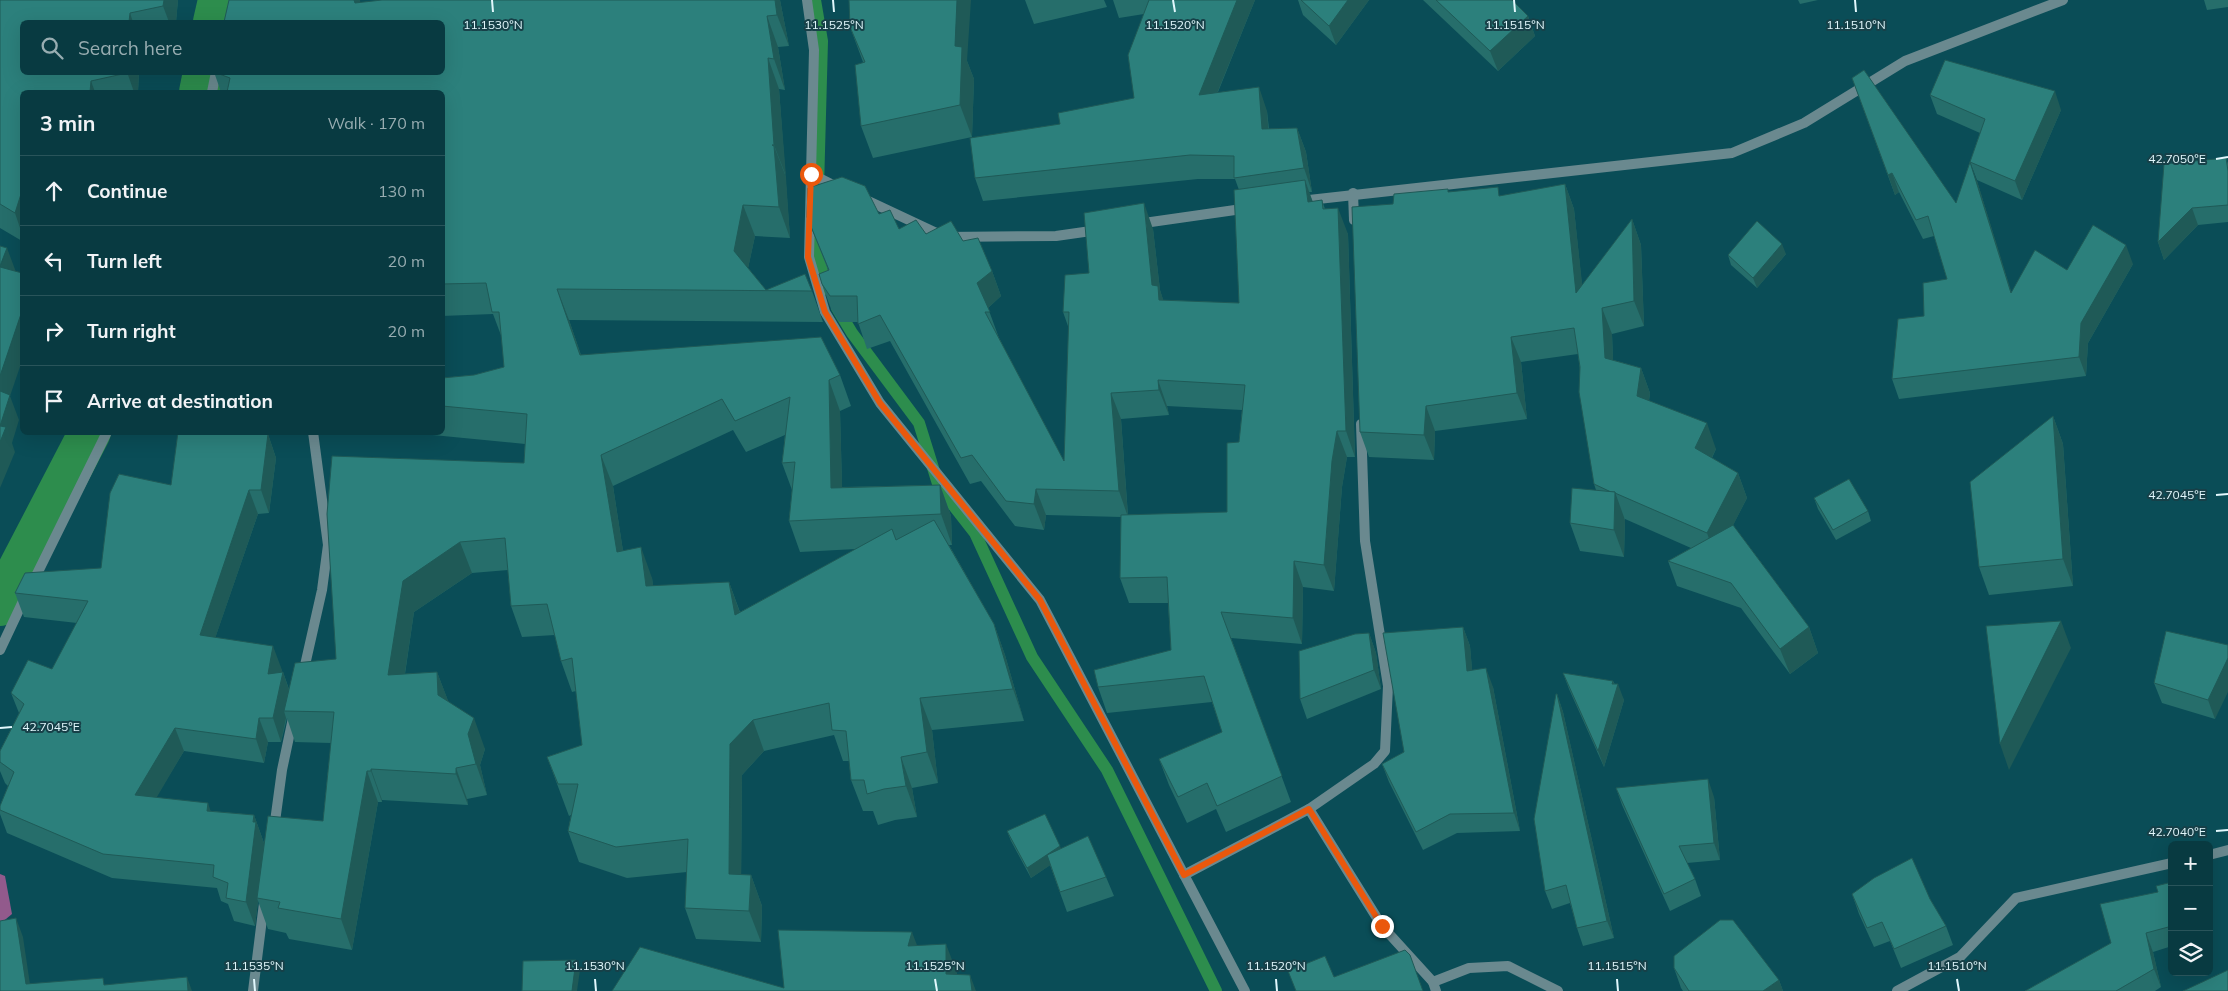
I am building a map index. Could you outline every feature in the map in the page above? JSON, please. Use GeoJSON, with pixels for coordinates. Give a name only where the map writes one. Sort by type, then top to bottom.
{"type":"FeatureCollection","features":[{"type":"Feature","properties":{"kind":"street"},"geometry":{"type":"LineString","coordinates":[[807,0],[814,50],[808,257],[825,312],[880,403],[1040,600],[1245,991]]}},
{"type":"Feature","properties":{"kind":"street"},"geometry":{"type":"LineString","coordinates":[[1286,203],[1732,153],[1804,123],[1905,61],[2063,0]]}},
{"type":"Feature","properties":{"kind":"street"},"geometry":{"type":"LineString","coordinates":[[212,90],[215,75]]}},
{"type":"Feature","properties":{"kind":"street"},"geometry":{"type":"LineString","coordinates":[[811,174],[945,237],[1056,236],[1257,207]]}},
{"type":"Feature","properties":{"kind":"street"},"geometry":{"type":"LineString","coordinates":[[1353,194],[1354,233]]}},
{"type":"Feature","properties":{"kind":"street"},"geometry":{"type":"LineString","coordinates":[[1184,875],[1309,809],[1374,764],[1385,751],[1388,686],[1365,541],[1361,412]]}},
{"type":"Feature","properties":{"kind":"street"},"geometry":{"type":"LineString","coordinates":[[0,650],[106,435]]}},
{"type":"Feature","properties":{"kind":"street"},"geometry":{"type":"LineString","coordinates":[[301,684],[322,590],[328,545],[313,435]]}},
{"type":"Feature","properties":{"kind":"street"},"geometry":{"type":"LineString","coordinates":[[273,837],[282,770],[296,703]]}},
{"type":"Feature","properties":{"kind":"street"},"geometry":{"type":"LineString","coordinates":[[1309,809],[1382,926],[1435,987],[1468,968],[1508,966],[1558,991]]}},
{"type":"Feature","properties":{"kind":"street"},"geometry":{"type":"LineString","coordinates":[[2213,853],[2228,850]]}},
{"type":"Feature","properties":{"kind":"street"},"geometry":{"type":"LineString","coordinates":[[1897,991],[1960,957],[2016,898],[2168,864]]}},
{"type":"Feature","properties":{"kind":"street"},"geometry":{"type":"LineString","coordinates":[[253,991],[266,895]]}},
{"type":"Feature","properties":{"kind":"shaded area"},"geometry":{"type":"Polygon","coordinates":[[[0,874],[5,876],[12,914],[0,924],[0,874]]]}},
{"type":"Feature","properties":{"kind":"building"},"geometry":{"type":"Polygon","coordinates":[[[0,0],[164,0],[163,6],[130,13],[129,20],[20,20],[20,75],[118,75],[91,81],[90,90],[20,90],[20,197],[15,213],[0,204],[0,0]]]}},
{"type":"Feature","properties":{"kind":"building"},"geometry":{"type":"Polygon","coordinates":[[[229,0],[354,0],[355,3],[382,0],[775,0],[777,15],[767,16],[774,59],[768,58],[774,145],[772,145],[774,146],[779,207],[743,205],[734,251],[766,290],[805,274],[812,291],[557,289],[580,355],[821,337],[840,375],[829,380],[831,488],[940,485],[941,514],[789,521],[795,462],[782,463],[790,397],[735,421],[722,399],[601,455],[617,552],[641,547],[646,586],[729,582],[735,615],[892,529],[896,540],[934,520],[994,624],[1013,689],[920,698],[927,752],[901,757],[906,786],[867,794],[864,780],[851,780],[846,731],[832,730],[829,703],[753,720],[730,744],[729,874],[751,875],[749,911],[685,908],[688,839],[616,847],[568,831],[578,784],[558,784],[547,757],[582,745],[572,658],[561,661],[547,604],[511,606],[505,538],[460,542],[403,581],[388,675],[437,672],[438,695],[474,718],[468,734],[476,764],[456,768],[456,774],[371,769],[371,771],[367,771],[341,919],[278,908],[280,902],[257,898],[268,816],[323,821],[334,712],[284,711],[295,663],[336,659],[327,514],[332,456],[524,463],[527,414],[445,406],[445,378],[474,375],[504,367],[499,312],[492,312],[486,283],[445,284],[445,90],[227,90],[230,78],[222,75],[445,75],[445,20],[224,20],[229,0]]]}},
{"type":"Feature","properties":{"kind":"building"},"geometry":{"type":"Polygon","coordinates":[[[849,0],[957,0],[955,46],[962,47],[960,105],[861,126],[855,65],[865,62],[850,27],[849,0]]]}},
{"type":"Feature","properties":{"kind":"building"},"geometry":{"type":"Polygon","coordinates":[[[1149,0],[1237,0],[1199,95],[1259,87],[1262,129],[1297,128],[1304,168],[1234,178],[1234,156],[1190,155],[975,178],[970,138],[1060,124],[1058,113],[1134,98],[1128,55],[1149,0]]]}},
{"type":"Feature","properties":{"kind":"building"},"geometry":{"type":"Polygon","coordinates":[[[1301,0],[1348,0],[1329,26],[1301,0]]]}},
{"type":"Feature","properties":{"kind":"building"},"geometry":{"type":"Polygon","coordinates":[[[1436,0],[1512,0],[1528,16],[1490,51],[1436,0]]]}},
{"type":"Feature","properties":{"kind":"building"},"geometry":{"type":"Polygon","coordinates":[[[1945,60],[2055,91],[2015,181],[1970,162],[1985,119],[1930,95],[1945,60]]]}},
{"type":"Feature","properties":{"kind":"building"},"geometry":{"type":"Polygon","coordinates":[[[1864,70],[1956,203],[1970,162],[2011,293],[2035,250],[2067,270],[2093,225],[2126,245],[2081,323],[2079,357],[1892,379],[1898,319],[1924,316],[1923,283],[1947,279],[1928,216],[1916,220],[1892,173],[1888,175],[1852,78],[1864,70]]]}},
{"type":"Feature","properties":{"kind":"building"},"geometry":{"type":"Polygon","coordinates":[[[2226,158],[2228,205],[2192,208],[2158,242],[2164,164],[2226,158]]]}},
{"type":"Feature","properties":{"kind":"building"},"geometry":{"type":"Polygon","coordinates":[[[842,177],[865,186],[879,214],[890,210],[899,229],[916,220],[926,234],[951,221],[963,241],[978,238],[992,271],[977,283],[990,312],[985,312],[1064,461],[1069,312],[1063,312],[1065,275],[1089,273],[1084,213],[1144,203],[1152,285],[1158,286],[1159,300],[1239,303],[1234,190],[1305,180],[1308,202],[1322,200],[1323,209],[1338,208],[1346,431],[1337,431],[1332,461],[1324,565],[1294,561],[1293,618],[1221,612],[1282,776],[1217,806],[1207,783],[1178,797],[1159,759],[1222,732],[1204,676],[1098,687],[1094,670],[1171,650],[1167,577],[1120,578],[1121,515],[1227,512],[1227,443],[1239,442],[1245,385],[1158,380],[1159,390],[1111,393],[1119,491],[1036,489],[1034,504],[1006,501],[972,455],[961,458],[880,315],[858,324],[857,296],[830,296],[822,284],[819,274],[829,270],[807,217],[808,188],[842,177]]]}},
{"type":"Feature","properties":{"kind":"building"},"geometry":{"type":"Polygon","coordinates":[[[1565,184],[1576,293],[1632,219],[1634,301],[1602,308],[1605,358],[1641,368],[1637,396],[1707,423],[1695,448],[1738,473],[1707,533],[1594,484],[1579,392],[1580,367],[1574,328],[1511,337],[1517,393],[1426,406],[1424,435],[1360,432],[1352,207],[1393,204],[1394,194],[1448,189],[1448,192],[1498,187],[1499,196],[1565,184]]]}},
{"type":"Feature","properties":{"kind":"building"},"geometry":{"type":"Polygon","coordinates":[[[1757,221],[1782,244],[1753,278],[1728,255],[1757,221]]]}},
{"type":"Feature","properties":{"kind":"building"},"geometry":{"type":"Polygon","coordinates":[[[0,246],[7,248],[0,266],[0,246]]]}},
{"type":"Feature","properties":{"kind":"building"},"geometry":{"type":"Polygon","coordinates":[[[0,267],[20,272],[20,317],[0,376],[0,267]]]}},
{"type":"Feature","properties":{"kind":"building"},"geometry":{"type":"Polygon","coordinates":[[[0,391],[10,395],[0,426],[0,391]]]}},
{"type":"Feature","properties":{"kind":"building"},"geometry":{"type":"Polygon","coordinates":[[[2053,416],[2063,559],[1979,567],[1970,482],[2053,416]]]}},
{"type":"Feature","properties":{"kind":"building"},"geometry":{"type":"Polygon","coordinates":[[[0,426],[6,427],[0,442],[0,426]]]}},
{"type":"Feature","properties":{"kind":"building"},"geometry":{"type":"Polygon","coordinates":[[[178,435],[268,435],[261,490],[249,490],[200,635],[273,646],[268,674],[283,672],[273,718],[259,718],[256,739],[175,728],[135,795],[208,803],[207,811],[254,815],[253,822],[256,822],[246,902],[226,898],[228,883],[213,877],[214,865],[103,854],[0,810],[14,772],[0,762],[0,751],[24,704],[11,693],[28,660],[52,669],[88,601],[15,593],[25,573],[101,568],[110,493],[119,474],[171,485],[178,435]]]}},
{"type":"Feature","properties":{"kind":"building"},"geometry":{"type":"Polygon","coordinates":[[[1849,479],[1868,511],[1833,530],[1814,498],[1849,479]]]}},
{"type":"Feature","properties":{"kind":"building"},"geometry":{"type":"Polygon","coordinates":[[[1572,488],[1615,492],[1614,530],[1570,523],[1572,488]]]}},
{"type":"Feature","properties":{"kind":"building"},"geometry":{"type":"Polygon","coordinates":[[[1733,525],[1809,627],[1780,649],[1731,583],[1668,561],[1733,525]]]}},
{"type":"Feature","properties":{"kind":"building"},"geometry":{"type":"Polygon","coordinates":[[[2061,621],[2000,744],[1986,626],[2061,621]]]}},
{"type":"Feature","properties":{"kind":"building"},"geometry":{"type":"Polygon","coordinates":[[[1463,627],[1467,671],[1486,668],[1514,813],[1450,814],[1416,832],[1382,764],[1404,752],[1383,633],[1463,627]]]}},
{"type":"Feature","properties":{"kind":"building"},"geometry":{"type":"Polygon","coordinates":[[[2166,631],[2228,645],[2228,658],[2208,700],[2154,683],[2166,631]]]}},
{"type":"Feature","properties":{"kind":"building"},"geometry":{"type":"Polygon","coordinates":[[[1369,633],[1374,670],[1300,699],[1299,651],[1355,634],[1369,633]]]}},
{"type":"Feature","properties":{"kind":"building"},"geometry":{"type":"Polygon","coordinates":[[[1563,673],[1613,681],[1612,684],[1618,684],[1598,751],[1563,673]]]}},
{"type":"Feature","properties":{"kind":"building"},"geometry":{"type":"Polygon","coordinates":[[[1556,694],[1607,921],[1577,928],[1566,885],[1545,891],[1534,819],[1556,694]]]}},
{"type":"Feature","properties":{"kind":"building"},"geometry":{"type":"Polygon","coordinates":[[[1708,779],[1714,843],[1679,846],[1695,879],[1664,894],[1616,788],[1708,779]]]}},
{"type":"Feature","properties":{"kind":"building"},"geometry":{"type":"Polygon","coordinates":[[[1045,814],[1060,846],[1027,868],[1007,831],[1045,814]]]}},
{"type":"Feature","properties":{"kind":"building"},"geometry":{"type":"Polygon","coordinates":[[[1088,836],[1106,877],[1060,892],[1047,855],[1088,836]]]}},
{"type":"Feature","properties":{"kind":"building"},"geometry":{"type":"Polygon","coordinates":[[[1912,858],[1930,899],[1946,926],[1894,949],[1882,922],[1867,928],[1852,894],[1874,878],[1912,858]]]}},
{"type":"Feature","properties":{"kind":"building"},"geometry":{"type":"Polygon","coordinates":[[[2168,883],[2168,927],[2146,933],[2154,969],[2116,991],[2025,991],[2111,943],[2100,904],[2158,892],[2156,886],[2168,883]]]}},
{"type":"Feature","properties":{"kind":"building"},"geometry":{"type":"Polygon","coordinates":[[[16,918],[26,984],[103,978],[104,985],[187,977],[188,991],[0,991],[0,921],[16,918]]]}},
{"type":"Feature","properties":{"kind":"building"},"geometry":{"type":"Polygon","coordinates":[[[1720,920],[1733,920],[1779,980],[1763,991],[1689,991],[1674,968],[1674,956],[1720,920]]]}},
{"type":"Feature","properties":{"kind":"building"},"geometry":{"type":"Polygon","coordinates":[[[778,930],[912,932],[908,946],[946,944],[946,974],[970,975],[972,991],[612,991],[640,947],[784,988],[778,930]]]}},
{"type":"Feature","properties":{"kind":"building"},"geometry":{"type":"Polygon","coordinates":[[[1405,950],[1410,955],[1423,991],[1296,991],[1288,971],[1325,956],[1334,977],[1405,950]]]}},
{"type":"Feature","properties":{"kind":"building"},"geometry":{"type":"Polygon","coordinates":[[[576,960],[572,991],[522,991],[523,961],[576,960]]]}},
{"type":"Feature","properties":{"kind":"building"},"geometry":{"type":"Polygon","coordinates":[[[2228,970],[2228,991],[2183,991],[2228,970]]]}},
{"type":"Feature","properties":{"kind":"waterway"},"geometry":{"type":"LineString","coordinates":[[214,20],[219,0]]}},
{"type":"Feature","properties":{"kind":"waterway"},"geometry":{"type":"LineString","coordinates":[[815,0],[822,41],[818,188]]}},
{"type":"Feature","properties":{"kind":"waterway"},"geometry":{"type":"LineString","coordinates":[[200,90],[203,75]]}},
{"type":"Feature","properties":{"kind":"waterway"},"geometry":{"type":"LineString","coordinates":[[817,225],[816,250],[827,289]]}},
{"type":"Feature","properties":{"kind":"waterway"},"geometry":{"type":"LineString","coordinates":[[837,308],[852,333],[919,423],[939,487],[975,533],[1032,657],[1107,770],[1216,991]]}},
{"type":"Feature","properties":{"kind":"waterway"},"geometry":{"type":"LineString","coordinates":[[0,605],[88,435]]}},
{"type":"Feature","properties":{"kind":"route"},"geometry":{"type":"LineString","coordinates":[[811,174],[808,257],[825,312],[880,403],[1040,600],[1184,875],[1309,809],[1382,926]]}}]}
